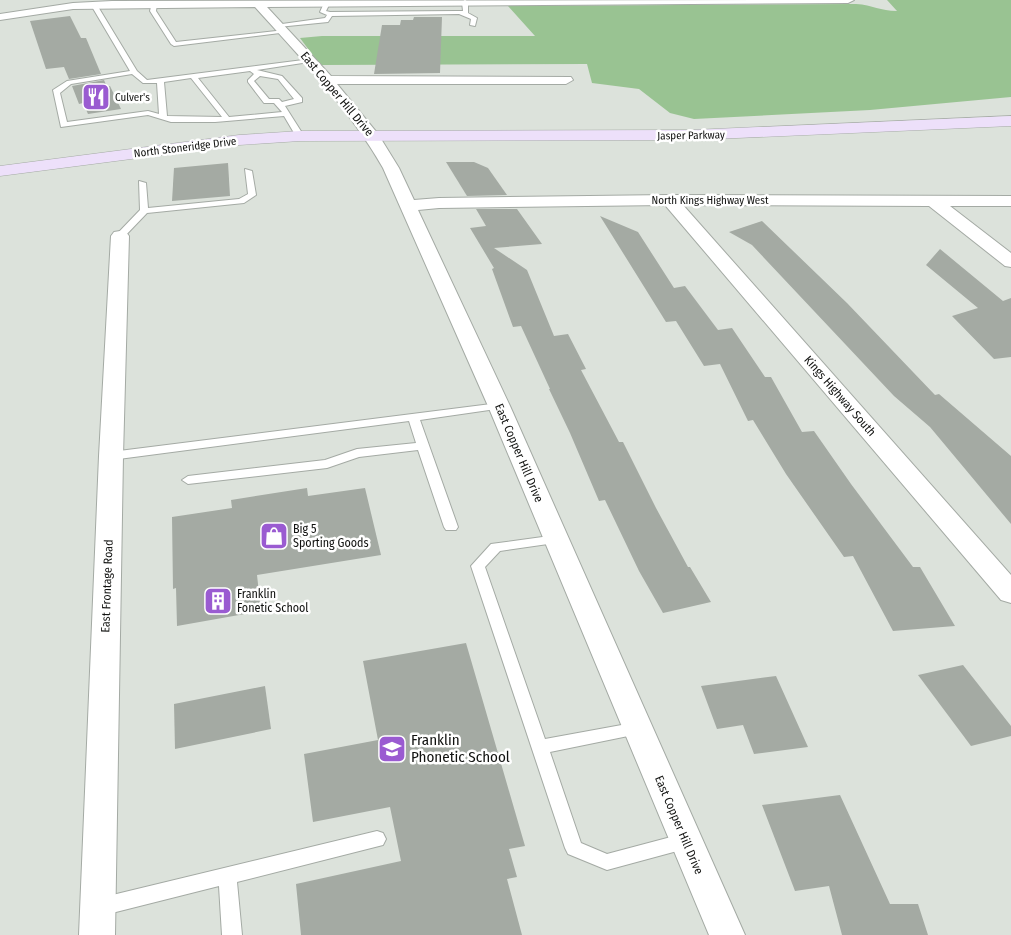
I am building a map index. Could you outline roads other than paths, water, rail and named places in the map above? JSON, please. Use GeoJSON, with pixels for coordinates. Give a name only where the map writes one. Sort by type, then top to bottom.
{"type":"FeatureCollection","features":[{"type":"Feature","properties":{"kind":"main road","name":"Jasper Parkway"},"geometry":{"type":"LineString","coordinates":[[371,134],[692,135],[1011,121]]}},
{"type":"Feature","properties":{"kind":"main road","name":"North Stoneridge Drive"},"geometry":{"type":"LineString","coordinates":[[0,171],[239,140],[371,134]]}},
{"type":"Feature","properties":{"kind":"street"},"geometry":{"type":"LineString","coordinates":[[0,17],[94,4],[326,3],[463,7],[848,0]]}},
{"type":"Feature","properties":{"kind":"street","name":"East Copper Hill Drive"},"geometry":{"type":"LineString","coordinates":[[258,3],[327,80],[371,134],[391,168],[499,406],[727,935]]}},
{"type":"Feature","properties":{"kind":"street"},"geometry":{"type":"LineString","coordinates":[[327,80],[566,80]]}},
{"type":"Feature","properties":{"kind":"street","name":"North Kings Highway West"},"geometry":{"type":"LineString","coordinates":[[408,206],[438,203],[670,200],[1011,201]]}},
{"type":"Feature","properties":{"kind":"street","name":"Kings Highway South"},"geometry":{"type":"LineString","coordinates":[[670,200],[1011,593]]}},
{"type":"Feature","properties":{"kind":"street"},"geometry":{"type":"LineString","coordinates":[[932,200],[1011,262]]}},
{"type":"Feature","properties":{"kind":"street","name":"East Frontage Road"},"geometry":{"type":"LineString","coordinates":[[97,935],[111,456],[120,236]]}},
{"type":"Feature","properties":{"kind":"lane"},"geometry":{"type":"LineString","coordinates":[[326,3],[323,12],[330,14],[463,7],[474,18],[473,25]]}},
{"type":"Feature","properties":{"kind":"lane"},"geometry":{"type":"LineString","coordinates":[[94,4],[134,72],[145,82],[309,60]]}},
{"type":"Feature","properties":{"kind":"lane"},"geometry":{"type":"LineString","coordinates":[[154,4],[153,11],[174,44],[282,29],[328,20],[330,14]]}},
{"type":"Feature","properties":{"kind":"lane"},"geometry":{"type":"LineString","coordinates":[[251,69],[258,74],[280,77],[299,100],[281,105]]}},
{"type":"Feature","properties":{"kind":"lane"},"geometry":{"type":"LineString","coordinates":[[134,72],[69,82],[56,92],[64,125],[148,113],[171,120],[227,119],[285,114]]}},
{"type":"Feature","properties":{"kind":"lane"},"geometry":{"type":"LineString","coordinates":[[258,74],[250,81],[267,101],[276,101],[281,105],[300,136]]}},
{"type":"Feature","properties":{"kind":"lane"},"geometry":{"type":"LineString","coordinates":[[193,76],[227,119]]}},
{"type":"Feature","properties":{"kind":"lane"},"geometry":{"type":"LineString","coordinates":[[160,80],[163,118]]}},
{"type":"Feature","properties":{"kind":"lane"},"geometry":{"type":"LineString","coordinates":[[120,236],[144,212],[241,201],[252,195],[248,171]]}},
{"type":"Feature","properties":{"kind":"lane"},"geometry":{"type":"LineString","coordinates":[[142,183],[144,212]]}},
{"type":"Feature","properties":{"kind":"lane"},"geometry":{"type":"LineString","coordinates":[[111,456],[499,406]]}},
{"type":"Feature","properties":{"kind":"lane"},"geometry":{"type":"LineString","coordinates":[[413,417],[451,527]]}},
{"type":"Feature","properties":{"kind":"lane"},"geometry":{"type":"LineString","coordinates":[[188,480],[326,464],[357,453],[423,446]]}},
{"type":"Feature","properties":{"kind":"lane"},"geometry":{"type":"LineString","coordinates":[[556,539],[496,547],[478,566],[574,848],[607,862],[686,841]]}},
{"type":"Feature","properties":{"kind":"lane"},"geometry":{"type":"LineString","coordinates":[[540,747],[638,728]]}},
{"type":"Feature","properties":{"kind":"lane"},"geometry":{"type":"LineString","coordinates":[[98,907],[377,839]]}},
{"type":"Feature","properties":{"kind":"lane"},"geometry":{"type":"LineString","coordinates":[[227,876],[232,935]]}},
{"type":"Feature","properties":{"kind":"place","name":"Culver's"},"geometry":{"type":"Point","coordinates":[96,97]}},
{"type":"Feature","properties":{"kind":"place","name":"Big 5 Sporting Goods"},"geometry":{"type":"Point","coordinates":[274,536]}},
{"type":"Feature","properties":{"kind":"place","name":"Franklin Fonetic School"},"geometry":{"type":"Point","coordinates":[218,601]}},
{"type":"Feature","properties":{"kind":"place","name":"Franklin Phonetic School"},"geometry":{"type":"Point","coordinates":[392,749]}}]}
